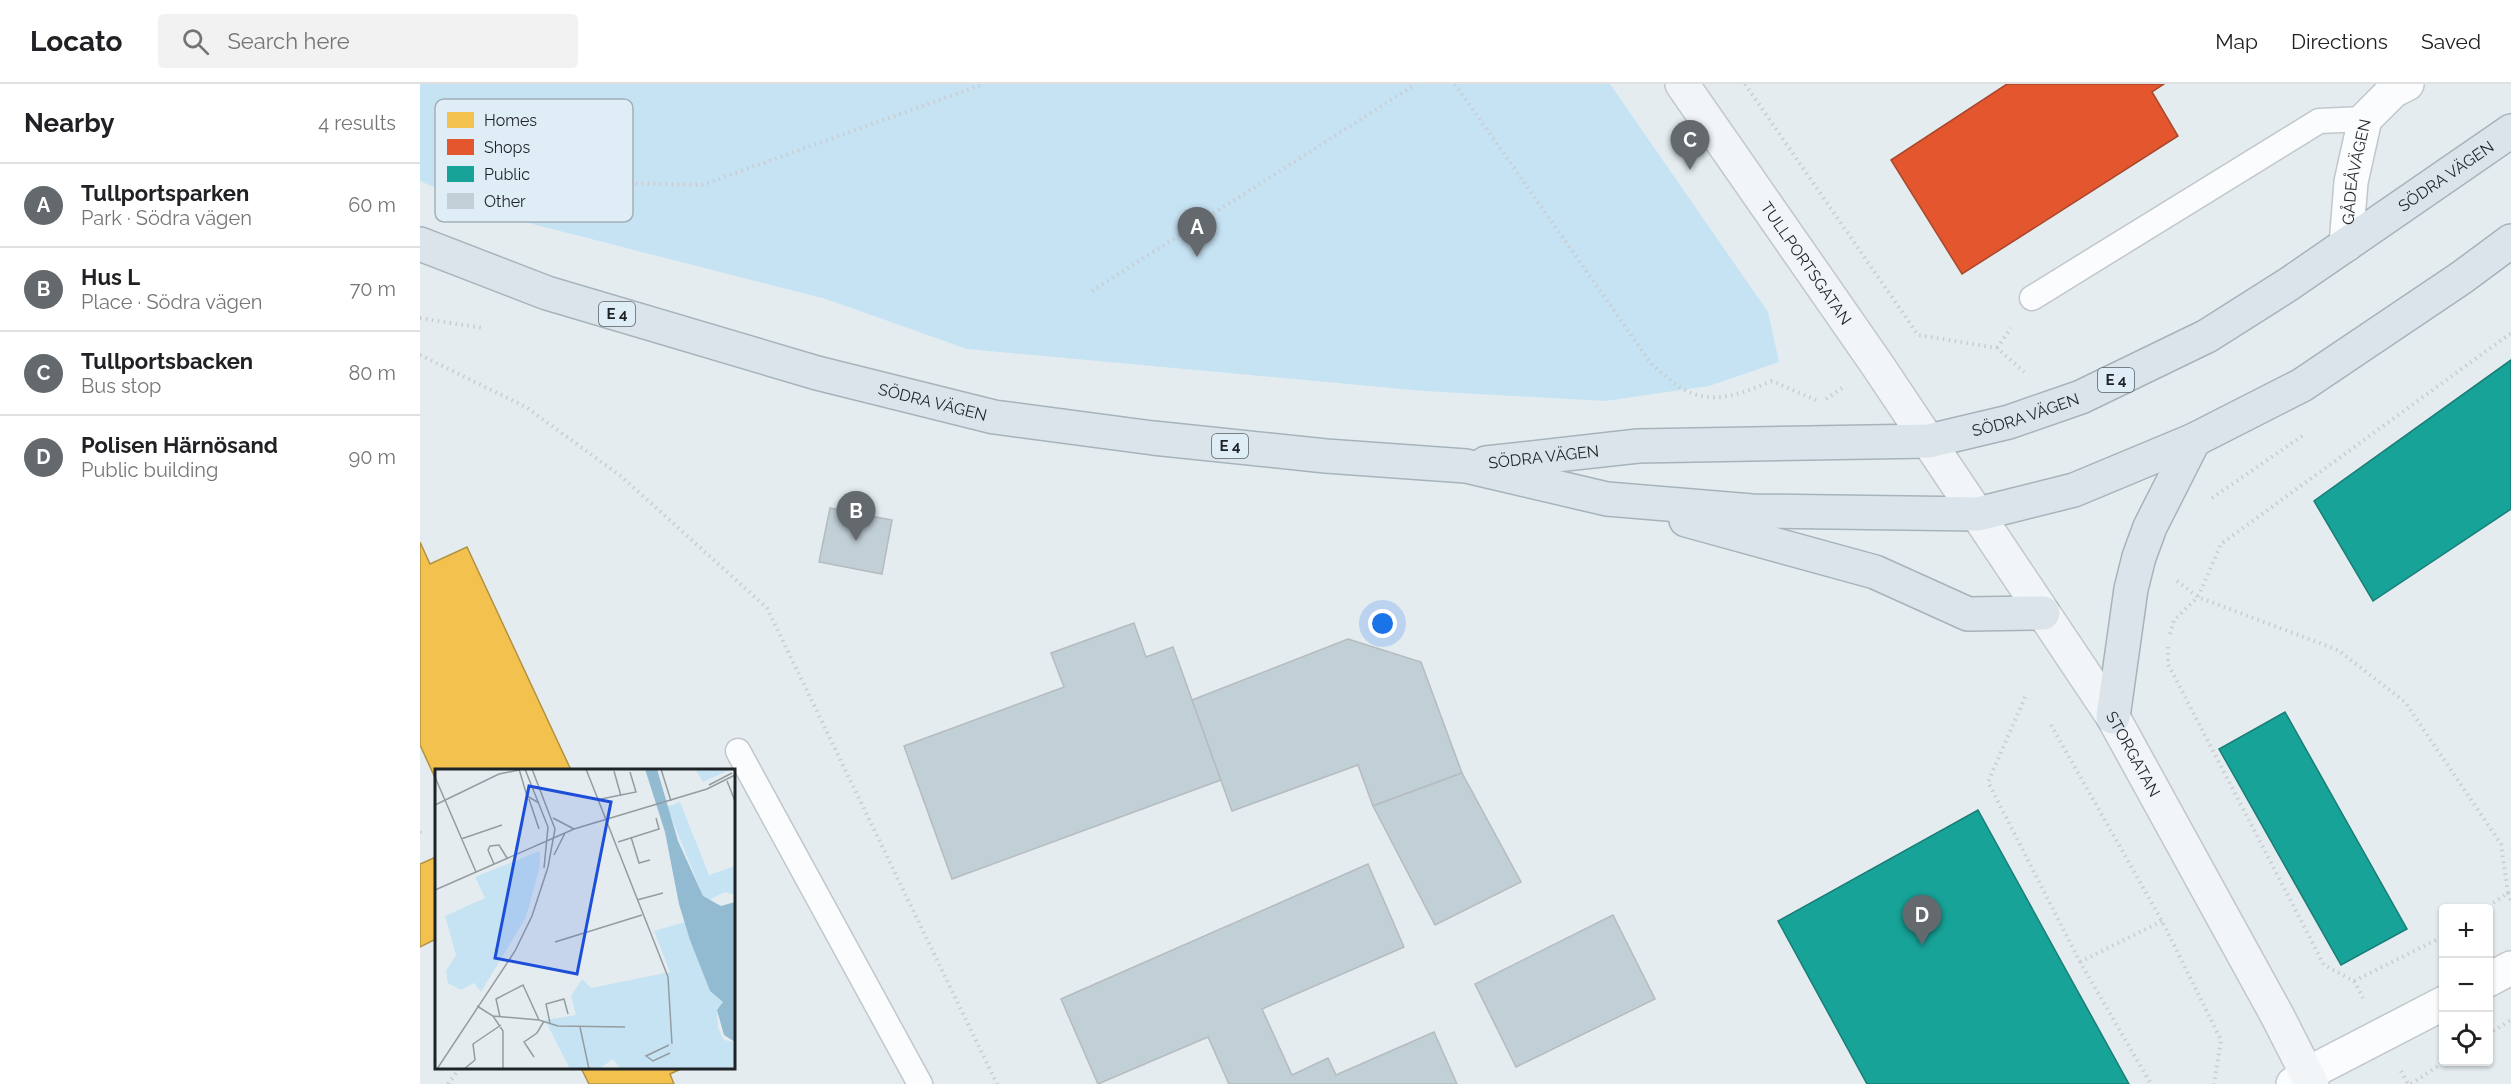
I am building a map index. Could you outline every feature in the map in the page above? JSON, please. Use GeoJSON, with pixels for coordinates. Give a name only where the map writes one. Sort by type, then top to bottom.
{"type":"FeatureCollection","features":[{"type":"Feature","properties":{"kind":"highway","name":"SÖDRA VÄGEN"},"geometry":{"type":"LineString","coordinates":[[1466,466],[1497,460],[1638,446],[1929,441],[2009,422],[2081,397],[2207,336],[2346,245],[2511,131]]}},
{"type":"Feature","properties":{"kind":"highway","name":"SÖDRA VÄGEN"},"geometry":{"type":"LineString","coordinates":[[420,244],[547,293],[817,373],[994,417],[1188,442],[1326,456],[1466,466],[1606,499],[1752,511],[1978,514],[2074,490],[2194,440],[2302,385],[2461,278],[2511,240]]}},
{"type":"Feature","properties":{"kind":"highway"},"geometry":{"type":"LineString","coordinates":[[2113,717],[2131,589],[2139,557],[2150,527],[2194,440]]}},
{"type":"Feature","properties":{"kind":"highway"},"geometry":{"type":"LineString","coordinates":[[1606,499],[1875,572],[1968,614],[2043,612]]}},
{"type":"Feature","properties":{"kind":"main road","name":"TULLPORTSGATAN"},"geometry":{"type":"LineString","coordinates":[[1682,84],[1929,441]]}},
{"type":"Feature","properties":{"kind":"main road","name":"STORGATAN"},"geometry":{"type":"LineString","coordinates":[[1929,441],[2113,717],[2272,1007],[2304,1081]]}},
{"type":"Feature","properties":{"kind":"street","name":"GÅDEÅVÄGEN"},"geometry":{"type":"LineString","coordinates":[[2346,245],[2350,182],[2365,119],[2393,91],[2408,84]]}},
{"type":"Feature","properties":{"kind":"street"},"geometry":{"type":"LineString","coordinates":[[2493,977],[2511,968]]}},
{"type":"Feature","properties":{"kind":"street"},"geometry":{"type":"LineString","coordinates":[[2304,1081],[2439,1006]]}},
{"type":"Feature","properties":{"kind":"lane"},"geometry":{"type":"LineString","coordinates":[[2032,298],[2319,121],[2365,119]]}},
{"type":"Feature","properties":{"kind":"lane"},"geometry":{"type":"LineString","coordinates":[[738,751],[920,1084]]}},
{"type":"Feature","properties":{"kind":"path"},"geometry":{"type":"LineString","coordinates":[[633,183],[702,184],[984,84]]}},
{"type":"Feature","properties":{"kind":"path"},"geometry":{"type":"LineString","coordinates":[[1092,291],[1416,84]]}},
{"type":"Feature","properties":{"kind":"path"},"geometry":{"type":"LineString","coordinates":[[1455,84],[1653,366],[1682,389],[1704,397],[1735,396],[1772,381],[1818,400],[1828,399],[1918,335],[1997,348],[2035,381],[2045,409]]}},
{"type":"Feature","properties":{"kind":"path"},"geometry":{"type":"LineString","coordinates":[[1744,84],[1918,335]]}},
{"type":"Feature","properties":{"kind":"path"},"geometry":{"type":"LineString","coordinates":[[420,318],[482,328]]}},
{"type":"Feature","properties":{"kind":"path"},"geometry":{"type":"LineString","coordinates":[[2439,938],[2354,981],[2324,965],[2168,664],[2168,638],[2174,620],[2198,597],[2221,544],[2511,333]]}},
{"type":"Feature","properties":{"kind":"path"},"geometry":{"type":"LineString","coordinates":[[420,355],[526,407],[622,477],[767,608],[997,1084]]}},
{"type":"Feature","properties":{"kind":"path"},"geometry":{"type":"LineString","coordinates":[[2139,557],[2198,597],[2338,650],[2405,702],[2501,844],[2511,901]]}},
{"type":"Feature","properties":{"kind":"path"},"geometry":{"type":"LineString","coordinates":[[2025,697],[1988,782],[2080,962],[2151,1084]]}},
{"type":"Feature","properties":{"kind":"path"},"geometry":{"type":"LineString","coordinates":[[2051,725],[2162,921],[2221,1040],[2214,1084]]}},
{"type":"Feature","properties":{"kind":"path"},"geometry":{"type":"LineString","coordinates":[[420,832],[424,836]]}},
{"type":"Feature","properties":{"kind":"path"},"geometry":{"type":"LineString","coordinates":[[2493,904],[2508,893]]}},
{"type":"Feature","properties":{"kind":"path"},"geometry":{"type":"LineString","coordinates":[[2080,962],[2162,921]]}},
{"type":"Feature","properties":{"kind":"path"},"geometry":{"type":"LineString","coordinates":[[2493,1031],[2511,1020]]}},
{"type":"Feature","properties":{"kind":"path"},"geometry":{"type":"LineString","coordinates":[[2411,1084],[2439,1065]]}},
{"type":"Feature","properties":{"kind":"path"},"geometry":{"type":"LineString","coordinates":[[448,1084],[459,1069]]}},
{"type":"Feature","properties":{"kind":"shaded area"},"geometry":{"type":"Polygon","coordinates":[[[420,84],[1610,84],[1768,312],[1779,362],[1709,386],[1605,401],[1424,391],[967,349],[826,299],[524,222],[633,222],[633,99],[435,99],[435,187],[420,181],[420,84]]]}},
{"type":"Feature","properties":{"kind":"building: Homes"},"geometry":{"type":"Polygon","coordinates":[[[420,542],[430,564],[467,547],[571,769],[435,769],[435,778],[420,745],[420,542]]]}},
{"type":"Feature","properties":{"kind":"building: Homes"},"geometry":{"type":"Polygon","coordinates":[[[435,857],[435,940],[420,947],[420,864],[435,857]]]}},
{"type":"Feature","properties":{"kind":"building: Homes"},"geometry":{"type":"Polygon","coordinates":[[[582,1069],[681,1069],[670,1074],[674,1084],[589,1084],[582,1069]]]}},
{"type":"Feature","properties":{"kind":"building: Shops"},"geometry":{"type":"Polygon","coordinates":[[[2007,84],[2164,84],[2152,92],[2178,136],[1962,274],[1891,160],[2007,84]]]}},
{"type":"Feature","properties":{"kind":"building: Public"},"geometry":{"type":"Polygon","coordinates":[[[2511,360],[2511,509],[2373,601],[2314,501],[2511,360]]]}},
{"type":"Feature","properties":{"kind":"building: Public"},"geometry":{"type":"Polygon","coordinates":[[[2285,712],[2407,929],[2341,965],[2219,749],[2285,712]]]}},
{"type":"Feature","properties":{"kind":"building: Public"},"geometry":{"type":"Polygon","coordinates":[[[1978,810],[2129,1084],[1867,1084],[1778,921],[1978,810]]]}},
{"type":"Feature","properties":{"kind":"building: Other"},"geometry":{"type":"Polygon","coordinates":[[[830,508],[892,520],[882,574],[819,562],[830,508]]]}},
{"type":"Feature","properties":{"kind":"building: Other"},"geometry":{"type":"Polygon","coordinates":[[[1134,623],[1146,657],[1173,647],[1221,780],[952,879],[904,746],[1064,687],[1051,653],[1134,623]]]}},
{"type":"Feature","properties":{"kind":"building: Other"},"geometry":{"type":"Polygon","coordinates":[[[1348,639],[1421,662],[1462,773],[1373,806],[1358,765],[1232,811],[1192,700],[1348,639]]]}},
{"type":"Feature","properties":{"kind":"building: Other"},"geometry":{"type":"Polygon","coordinates":[[[1462,773],[1521,882],[1435,925],[1373,806],[1462,773]]]}},
{"type":"Feature","properties":{"kind":"building: Other"},"geometry":{"type":"Polygon","coordinates":[[[1368,864],[1404,947],[1262,1009],[1292,1075],[1328,1058],[1336,1075],[1434,1032],[1457,1084],[1229,1084],[1208,1037],[1098,1084],[1061,999],[1368,864]]]}},
{"type":"Feature","properties":{"kind":"building: Other"},"geometry":{"type":"Polygon","coordinates":[[[1613,915],[1655,999],[1516,1067],[1475,984],[1613,915]]]}},
{"type":"Feature","properties":{"kind":"place","name":"Tullportsbacken"},"geometry":{"type":"Point","coordinates":[1690,170]}},
{"type":"Feature","properties":{"kind":"place","name":"Tullportsparken"},"geometry":{"type":"Point","coordinates":[1197,257]}},
{"type":"Feature","properties":{"kind":"place","name":"Hus L"},"geometry":{"type":"Point","coordinates":[856,541]}},
{"type":"Feature","properties":{"kind":"place","name":"Polisen Härnösand"},"geometry":{"type":"Point","coordinates":[1922,945]}}]}
